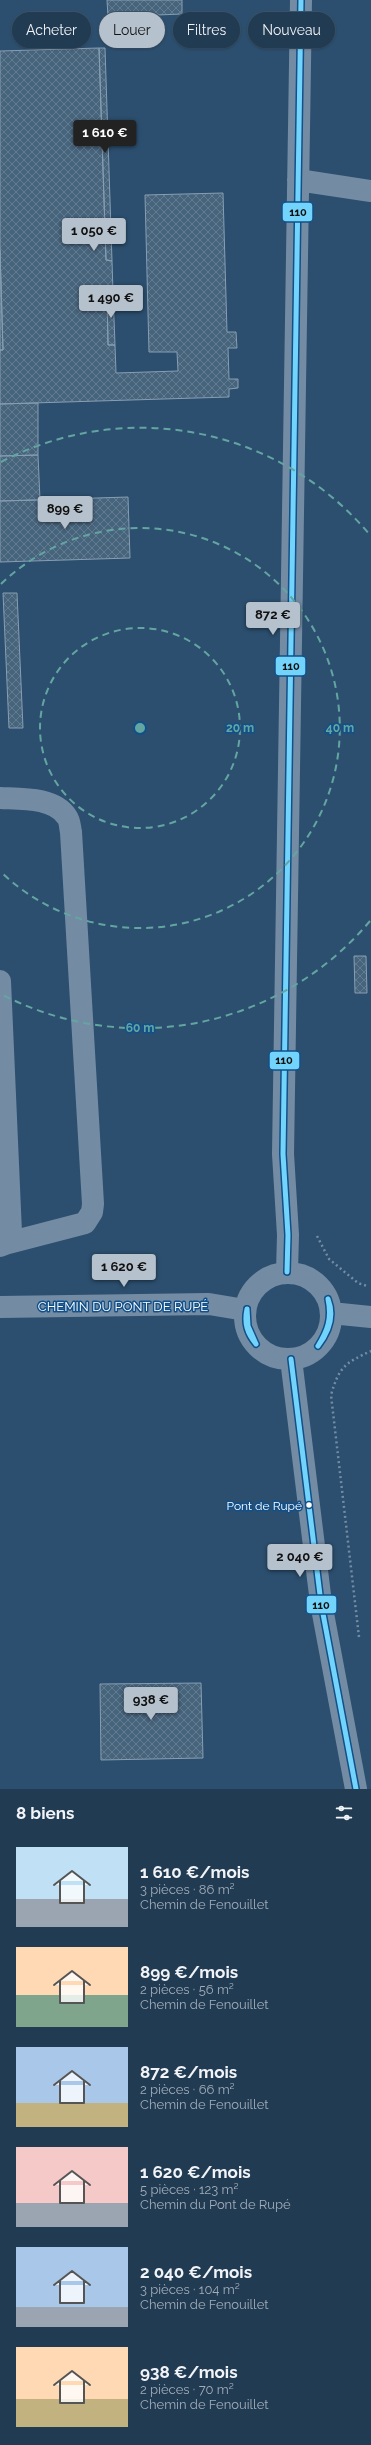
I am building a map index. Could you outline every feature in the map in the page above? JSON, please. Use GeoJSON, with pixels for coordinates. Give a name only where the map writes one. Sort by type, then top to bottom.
{"type":"FeatureCollection","features":[{"type":"Feature","properties":{"kind":"street"},"geometry":{"type":"LineString","coordinates":[[287,1272],[288,1235],[283,1154],[301,0]]}},
{"type":"Feature","properties":{"kind":"street"},"geometry":{"type":"LineString","coordinates":[[298,180],[371,191]]}},
{"type":"Feature","properties":{"kind":"street"},"geometry":{"type":"LineString","coordinates":[[0,798],[40,801],[56,808],[67,817],[71,832],[93,1204],[92,1212],[85,1223],[4,1245]]}},
{"type":"Feature","properties":{"kind":"street"},"geometry":{"type":"LineString","coordinates":[[0,980],[5,1193],[11,1233],[4,1245]]}},
{"type":"Feature","properties":{"kind":"street"},"geometry":{"type":"LineString","coordinates":[[287,1272],[300,1274],[312,1280],[322,1289],[329,1300],[331,1313],[330,1326],[325,1339],[316,1349],[305,1356],[291,1359],[279,1358],[257,1346],[249,1335],[245,1323],[245,1310],[252,1291],[268,1278],[287,1272]]}},
{"type":"Feature","properties":{"kind":"street","name":"CHEMIN DU PONT DE RUPÉ"},"geometry":{"type":"LineString","coordinates":[[0,1307],[208,1304],[245,1310]]}},
{"type":"Feature","properties":{"kind":"street"},"geometry":{"type":"LineString","coordinates":[[331,1313],[371,1318]]}},
{"type":"Feature","properties":{"kind":"street"},"geometry":{"type":"LineString","coordinates":[[291,1359],[321,1603],[356,1789]]}},
{"type":"Feature","properties":{"kind":"path"},"geometry":{"type":"LineString","coordinates":[[359,1640],[331,1395],[337,1375],[347,1362],[371,1351]]}},
{"type":"Feature","properties":{"kind":"building"},"geometry":{"type":"Polygon","coordinates":[[[107,0],[182,0],[182,12],[173,12],[173,14],[165,15],[165,12],[108,12],[107,0]]]}},
{"type":"Feature","properties":{"kind":"building"},"geometry":{"type":"Polygon","coordinates":[[[99,48],[105,48],[112,261],[106,260],[99,48]]]}},
{"type":"Feature","properties":{"kind":"building"},"geometry":{"type":"Polygon","coordinates":[[[99,48],[106,260],[112,261],[113,292],[107,293],[108,345],[115,345],[116,373],[178,371],[177,352],[149,352],[145,195],[223,193],[227,332],[236,332],[237,348],[228,348],[229,379],[238,379],[238,388],[229,389],[229,397],[0,404],[0,350],[3,350],[0,250],[0,51],[99,48]]]}},
{"type":"Feature","properties":{"kind":"building"},"geometry":{"type":"Polygon","coordinates":[[[0,250],[3,350],[0,350],[0,250]]]}},
{"type":"Feature","properties":{"kind":"building"},"geometry":{"type":"Polygon","coordinates":[[[113,292],[115,345],[108,345],[107,293],[113,292]]]}},
{"type":"Feature","properties":{"kind":"building"},"geometry":{"type":"Polygon","coordinates":[[[38,403],[38,455],[0,456],[0,404],[38,403]]]}},
{"type":"Feature","properties":{"kind":"building"},"geometry":{"type":"Polygon","coordinates":[[[38,455],[40,500],[0,501],[0,456],[38,455]]]}},
{"type":"Feature","properties":{"kind":"building"},"geometry":{"type":"Polygon","coordinates":[[[128,497],[130,558],[0,562],[0,501],[128,497]]]}},
{"type":"Feature","properties":{"kind":"building"},"geometry":{"type":"Polygon","coordinates":[[[3,593],[17,593],[23,728],[9,728],[3,593]]]}},
{"type":"Feature","properties":{"kind":"building"},"geometry":{"type":"Polygon","coordinates":[[[354,956],[366,956],[367,993],[355,993],[354,956]]]}},
{"type":"Feature","properties":{"kind":"building"},"geometry":{"type":"Polygon","coordinates":[[[201,1683],[203,1758],[101,1760],[100,1684],[201,1683]]]}},
{"type":"Feature","properties":{"kind":"transit line","name":"110"},"geometry":{"type":"LineString","coordinates":[[287,1272],[288,1235],[283,1154],[301,0]]}},
{"type":"Feature","properties":{"kind":"transit line","name":"110"},"geometry":{"type":"LineString","coordinates":[[318,1346],[328,1324],[330,1312],[328,1299]]}},
{"type":"Feature","properties":{"kind":"transit line","name":"110"},"geometry":{"type":"LineString","coordinates":[[318,1346],[330,1324],[331,1312],[328,1299]]}},
{"type":"Feature","properties":{"kind":"transit line","name":"110"},"geometry":{"type":"LineString","coordinates":[[247,1309],[248,1326],[256,1344]]}},
{"type":"Feature","properties":{"kind":"transit line","name":"110"},"geometry":{"type":"LineString","coordinates":[[247,1309],[247,1328],[250,1336],[256,1344]]}},
{"type":"Feature","properties":{"kind":"transit line","name":"110"},"geometry":{"type":"LineString","coordinates":[[291,1359],[321,1603],[356,1789]]}},
{"type":"Feature","properties":{"kind":"place","name":"Pont de Rupé"},"geometry":{"type":"Point","coordinates":[309,1505]}}]}
